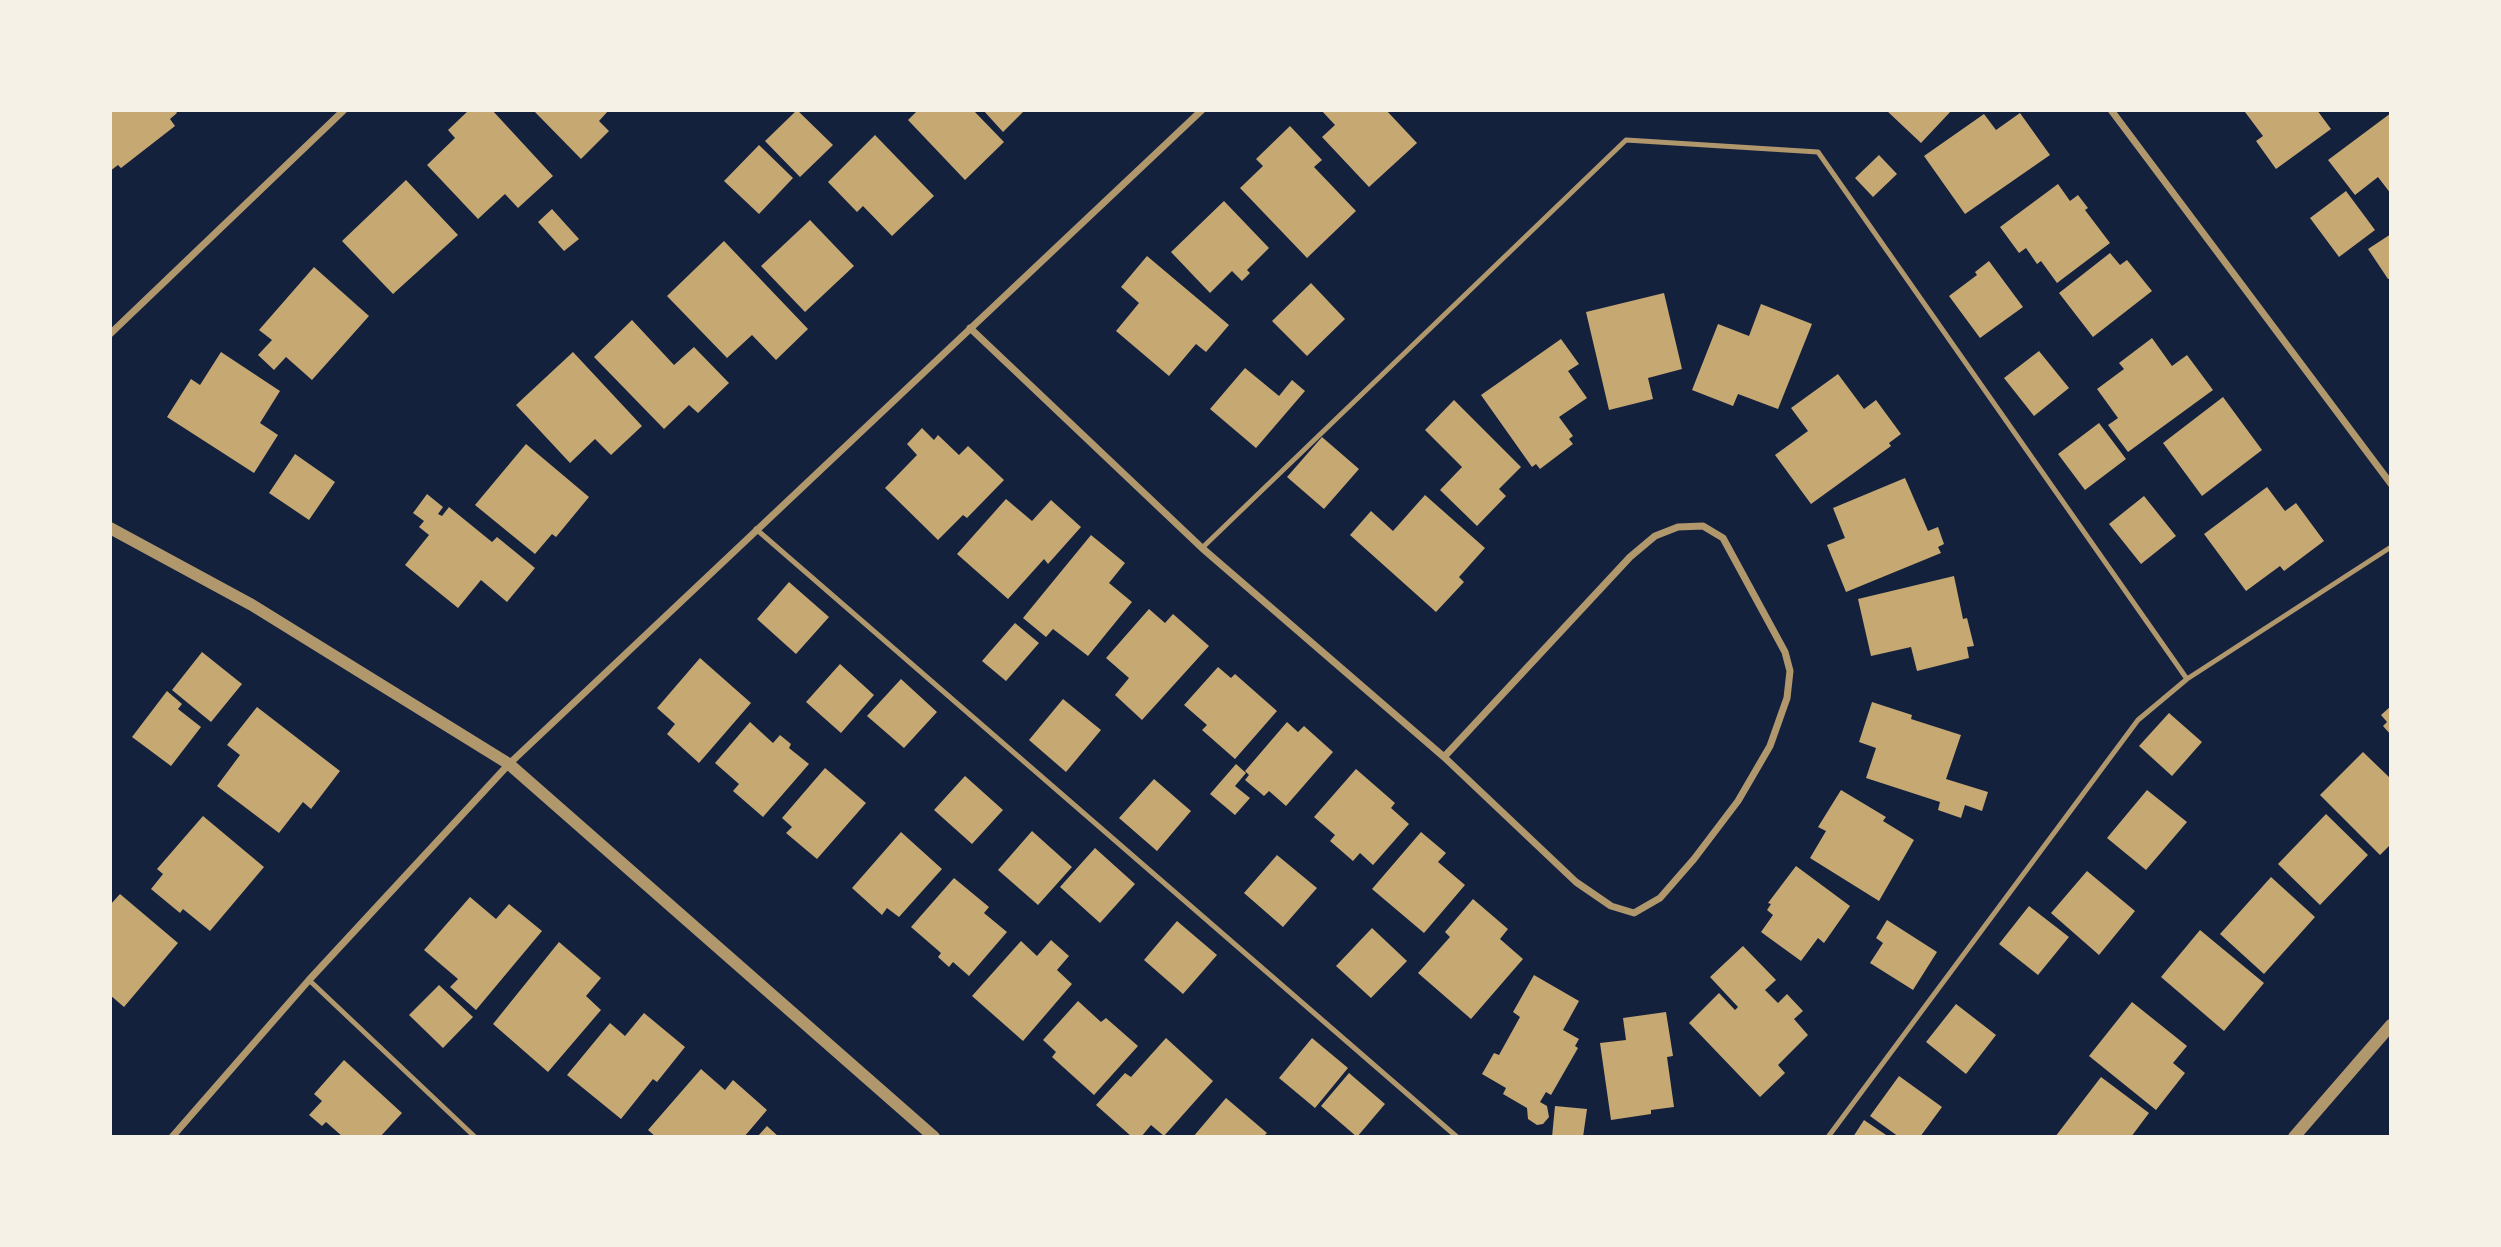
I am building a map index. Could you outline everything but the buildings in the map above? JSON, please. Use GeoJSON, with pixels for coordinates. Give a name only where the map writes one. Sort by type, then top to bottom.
{"type":"FeatureCollection","features":[{"type":"Feature","properties":{"kind":"street"},"geometry":{"type":"LineString","coordinates":[[110,334],[344,110]]}},
{"type":"Feature","properties":{"kind":"street"},"geometry":{"type":"LineString","coordinates":[[172,1137],[309,980],[509,764],[1202,110]]}},
{"type":"Feature","properties":{"kind":"street"},"geometry":{"type":"LineString","coordinates":[[2111,110],[2391,484]]}},
{"type":"Feature","properties":{"kind":"street"},"geometry":{"type":"LineString","coordinates":[[970,328],[1202,548],[1444,757],[1576,882],[1611,906],[1634,913],[1660,898],[1738,801],[1770,746],[1787,698],[1790,671],[1785,652],[1723,538],[1703,526],[1678,527],[1655,536],[1630,557],[1444,757]]}},
{"type":"Feature","properties":{"kind":"street"},"geometry":{"type":"LineString","coordinates":[[110,528],[252,605],[509,764],[934,1137]]}},
{"type":"Feature","properties":{"kind":"street"},"geometry":{"type":"LineString","coordinates":[[2294,1137],[2391,1025]]}},
{"type":"Feature","properties":{"kind":"lane"},"geometry":{"type":"LineString","coordinates":[[1202,548],[1626,140],[1818,152],[2187,679]]}},
{"type":"Feature","properties":{"kind":"lane"},"geometry":{"type":"LineString","coordinates":[[756,529],[1457,1137]]}},
{"type":"Feature","properties":{"kind":"lane"},"geometry":{"type":"LineString","coordinates":[[1828,1137],[2138,720],[2187,679],[2391,547]]}},
{"type":"Feature","properties":{"kind":"lane"},"geometry":{"type":"LineString","coordinates":[[309,980],[474,1137]]}}]}
